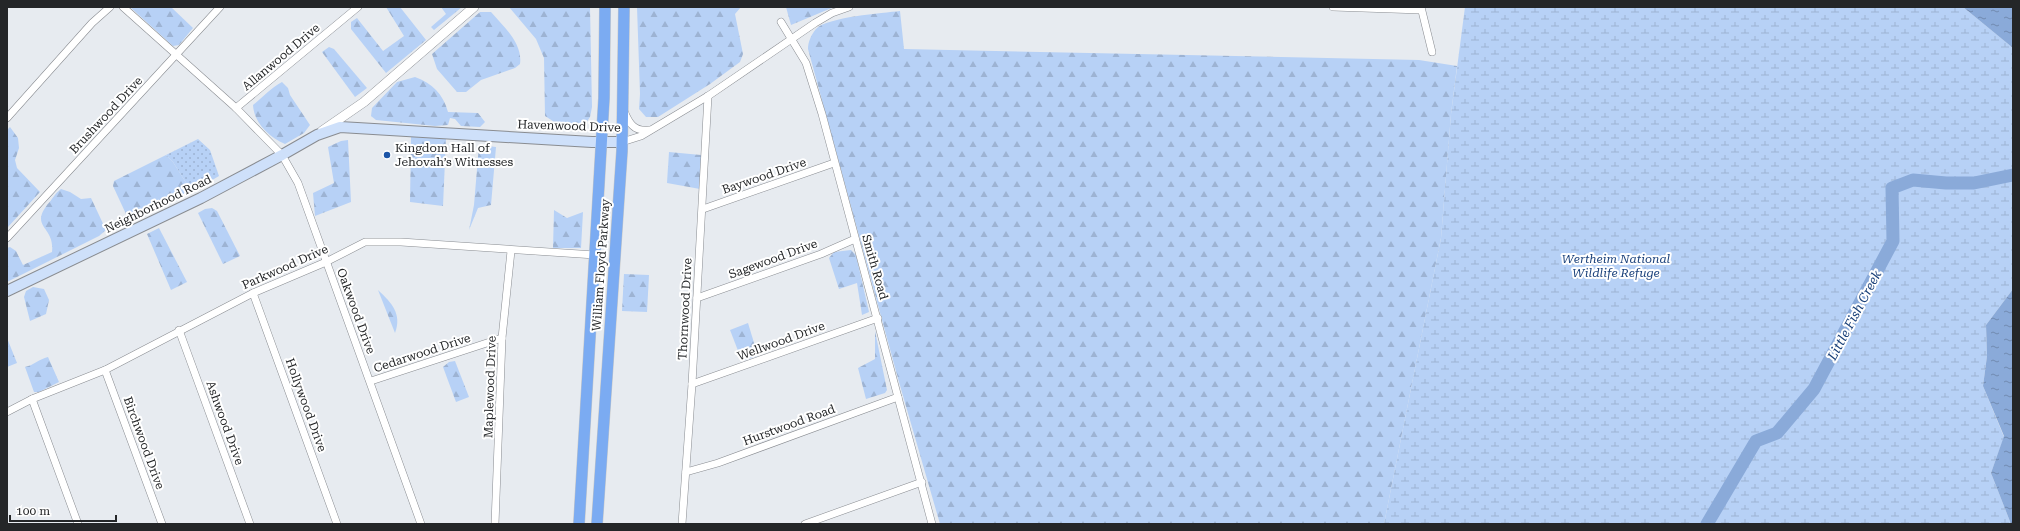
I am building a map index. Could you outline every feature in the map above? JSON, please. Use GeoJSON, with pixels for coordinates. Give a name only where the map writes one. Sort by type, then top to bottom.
{"type":"FeatureCollection","features":[{"type":"Feature","properties":{"kind":"highway","name":"William Floyd Parkway"},"geometry":{"type":"LineString","coordinates":[[579,524],[602,142],[605,7]]}},
{"type":"Feature","properties":{"kind":"highway","name":"William Floyd Parkway"},"geometry":{"type":"LineString","coordinates":[[597,524],[622,142],[624,7]]}},
{"type":"Feature","properties":{"kind":"main road","name":"Havenwood Drive"},"geometry":{"type":"LineString","coordinates":[[317,135],[340,127],[622,142]]}},
{"type":"Feature","properties":{"kind":"main road","name":"Neighborhood Road"},"geometry":{"type":"LineString","coordinates":[[7,291],[201,198],[317,135]]}},
{"type":"Feature","properties":{"kind":"street"},"geometry":{"type":"LineString","coordinates":[[7,118],[92,23],[110,7]]}},
{"type":"Feature","properties":{"kind":"street","name":"Oakwood Drive"},"geometry":{"type":"LineString","coordinates":[[123,7],[236,108],[282,155],[298,183],[422,524]]}},
{"type":"Feature","properties":{"kind":"street","name":"Brushwood Drive"},"geometry":{"type":"LineString","coordinates":[[7,238],[220,7]]}},
{"type":"Feature","properties":{"kind":"street","name":"Allanwood Drive"},"geometry":{"type":"LineString","coordinates":[[236,108],[358,7]]}},
{"type":"Feature","properties":{"kind":"street"},"geometry":{"type":"LineString","coordinates":[[317,135],[364,102],[474,7]]}},
{"type":"Feature","properties":{"kind":"street","name":"Havenwood Drive"},"geometry":{"type":"LineString","coordinates":[[622,142],[641,136],[653,129],[708,96],[792,38],[832,13],[848,7]]}},
{"type":"Feature","properties":{"kind":"street"},"geometry":{"type":"LineString","coordinates":[[1333,7],[1421,8],[1432,52]]}},
{"type":"Feature","properties":{"kind":"street","name":"Smith Road"},"geometry":{"type":"LineString","coordinates":[[781,22],[806,63],[878,318],[932,524]]}},
{"type":"Feature","properties":{"kind":"street","name":"Thornwood Drive"},"geometry":{"type":"LineString","coordinates":[[682,524],[692,384],[708,96]]}},
{"type":"Feature","properties":{"kind":"street"},"geometry":{"type":"LineString","coordinates":[[352,128],[350,120],[352,115],[364,102]]}},
{"type":"Feature","properties":{"kind":"street"},"geometry":{"type":"LineString","coordinates":[[623,106],[632,126],[640,130],[653,129]]}},
{"type":"Feature","properties":{"kind":"street","name":"Baywood Drive"},"geometry":{"type":"LineString","coordinates":[[702,209],[834,163]]}},
{"type":"Feature","properties":{"kind":"street","name":"Sagewood Drive"},"geometry":{"type":"LineString","coordinates":[[697,298],[821,254],[855,239]]}},
{"type":"Feature","properties":{"kind":"street","name":"Parkwood Drive"},"geometry":{"type":"LineString","coordinates":[[7,412],[32,399],[105,370],[253,293],[326,262],[365,242],[401,242],[511,251],[595,255]]}},
{"type":"Feature","properties":{"kind":"street","name":"Maplewood Drive"},"geometry":{"type":"LineString","coordinates":[[495,524],[502,338],[511,251]]}},
{"type":"Feature","properties":{"kind":"street","name":"Hollywood Drive"},"geometry":{"type":"LineString","coordinates":[[253,293],[337,524]]}},
{"type":"Feature","properties":{"kind":"street","name":"Wellwood Drive"},"geometry":{"type":"LineString","coordinates":[[692,384],[878,318]]}},
{"type":"Feature","properties":{"kind":"street","name":"Ashwood Drive"},"geometry":{"type":"LineString","coordinates":[[180,330],[250,524]]}},
{"type":"Feature","properties":{"kind":"street","name":"Cedarwood Drive"},"geometry":{"type":"LineString","coordinates":[[370,381],[502,338]]}},
{"type":"Feature","properties":{"kind":"street","name":"Birchwood Drive"},"geometry":{"type":"LineString","coordinates":[[105,370],[162,524]]}},
{"type":"Feature","properties":{"kind":"street","name":"Hurstwood Road"},"geometry":{"type":"LineString","coordinates":[[686,472],[718,463],[898,397]]}},
{"type":"Feature","properties":{"kind":"street"},"geometry":{"type":"LineString","coordinates":[[32,399],[78,524]]}},
{"type":"Feature","properties":{"kind":"street"},"geometry":{"type":"LineString","coordinates":[[806,524],[922,482]]}},
{"type":"Feature","properties":{"kind":"green space"},"geometry":{"type":"Polygon","coordinates":[[[130,7],[171,7],[193,28],[179,45],[173,46],[130,7]]]}},
{"type":"Feature","properties":{"kind":"green space"},"geometry":{"type":"Polygon","coordinates":[[[386,7],[400,7],[426,40],[386,73],[351,29],[351,22],[357,18],[383,51],[404,36],[386,7]]]}},
{"type":"Feature","properties":{"kind":"green space"},"geometry":{"type":"Polygon","coordinates":[[[441,7],[462,7],[434,30],[431,27],[446,14],[441,7]]]}},
{"type":"Feature","properties":{"kind":"green space"},"geometry":{"type":"Polygon","coordinates":[[[509,7],[590,7],[592,107],[590,117],[584,126],[556,123],[545,116],[544,58],[536,39],[509,7]]]}},
{"type":"Feature","properties":{"kind":"green space"},"geometry":{"type":"Polygon","coordinates":[[[637,7],[741,7],[735,14],[743,54],[740,62],[710,84],[658,117],[646,117],[639,109],[640,94],[637,7]]]}},
{"type":"Feature","properties":{"kind":"green space"},"geometry":{"type":"Polygon","coordinates":[[[786,7],[834,7],[791,25],[786,7]]]}},
{"type":"Feature","properties":{"kind":"green space","name":"Wertheim National Wildlife Refuge"},"geometry":{"type":"Polygon","coordinates":[[[1465,7],[1963,7],[2013,48],[2013,289],[1986,325],[1987,356],[1983,386],[2004,437],[1991,473],[2011,524],[1384,524],[1441,238],[1451,114],[1465,7]]]}},
{"type":"Feature","properties":{"kind":"green space"},"geometry":{"type":"Polygon","coordinates":[[[900,11],[904,49],[1419,60],[1457,66],[1451,114],[1441,238],[1384,524],[940,524],[899,382],[808,49],[809,41],[816,29],[831,21],[856,16],[900,11]]]}},
{"type":"Feature","properties":{"kind":"green space"},"geometry":{"type":"Polygon","coordinates":[[[480,12],[491,12],[511,35],[518,49],[520,64],[515,68],[481,80],[466,92],[457,92],[437,69],[432,54],[480,12]]]}},
{"type":"Feature","properties":{"kind":"green space"},"geometry":{"type":"Polygon","coordinates":[[[329,47],[334,49],[367,88],[355,97],[322,52],[329,47]]]}},
{"type":"Feature","properties":{"kind":"green space"},"geometry":{"type":"Polygon","coordinates":[[[415,77],[427,82],[436,90],[443,100],[448,112],[478,113],[485,122],[480,127],[461,126],[455,119],[450,118],[448,125],[435,126],[376,120],[371,116],[372,108],[397,82],[415,77]]]}},
{"type":"Feature","properties":{"kind":"green space"},"geometry":{"type":"Polygon","coordinates":[[[282,82],[288,88],[290,95],[310,125],[304,133],[285,144],[263,129],[256,118],[253,105],[282,82]]]}},
{"type":"Feature","properties":{"kind":"green space"},"geometry":{"type":"Polygon","coordinates":[[[10,127],[18,138],[19,148],[15,160],[17,168],[40,192],[8,227],[7,130],[10,127]]]}},
{"type":"Feature","properties":{"kind":"green space"},"geometry":{"type":"Polygon","coordinates":[[[411,137],[446,138],[443,206],[410,202],[411,137]]]}},
{"type":"Feature","properties":{"kind":"green space"},"geometry":{"type":"Polygon","coordinates":[[[198,139],[210,150],[219,176],[187,195],[190,189],[173,162],[166,155],[198,139]]]}},
{"type":"Feature","properties":{"kind":"green space"},"geometry":{"type":"Polygon","coordinates":[[[348,140],[351,202],[315,216],[313,193],[334,183],[328,147],[341,141],[348,140]]]}},
{"type":"Feature","properties":{"kind":"green space"},"geometry":{"type":"Polygon","coordinates":[[[479,145],[496,147],[491,205],[478,208],[469,230],[474,205],[479,145]]]}},
{"type":"Feature","properties":{"kind":"green space"},"geometry":{"type":"Polygon","coordinates":[[[669,152],[701,155],[700,189],[667,183],[669,152]]]}},
{"type":"Feature","properties":{"kind":"green space"},"geometry":{"type":"Polygon","coordinates":[[[166,155],[173,162],[190,189],[187,195],[143,216],[132,218],[126,214],[113,186],[114,181],[166,155]]]}},
{"type":"Feature","properties":{"kind":"green space"},"geometry":{"type":"Polygon","coordinates":[[[61,189],[70,192],[81,199],[91,198],[106,230],[99,236],[7,282],[7,248],[10,247],[16,251],[23,265],[52,252],[52,243],[41,218],[47,205],[61,189]]]}},
{"type":"Feature","properties":{"kind":"green space"},"geometry":{"type":"Polygon","coordinates":[[[212,208],[217,211],[240,256],[223,264],[198,213],[205,209],[212,208]]]}},
{"type":"Feature","properties":{"kind":"green space"},"geometry":{"type":"Polygon","coordinates":[[[554,210],[567,218],[583,212],[581,248],[553,248],[554,210]]]}},
{"type":"Feature","properties":{"kind":"green space"},"geometry":{"type":"Polygon","coordinates":[[[159,228],[187,282],[171,290],[147,234],[159,228]]]}},
{"type":"Feature","properties":{"kind":"green space"},"geometry":{"type":"Polygon","coordinates":[[[851,250],[856,255],[869,312],[862,315],[857,283],[839,289],[829,258],[834,252],[851,250]]]}},
{"type":"Feature","properties":{"kind":"green space"},"geometry":{"type":"Polygon","coordinates":[[[624,274],[649,275],[647,312],[622,311],[624,274]]]}},
{"type":"Feature","properties":{"kind":"green space"},"geometry":{"type":"Polygon","coordinates":[[[33,287],[44,289],[49,300],[46,314],[30,321],[24,297],[26,291],[33,287]]]}},
{"type":"Feature","properties":{"kind":"green space"},"geometry":{"type":"Polygon","coordinates":[[[378,290],[391,304],[396,314],[397,326],[395,333],[378,290]]]}},
{"type":"Feature","properties":{"kind":"green space"},"geometry":{"type":"Polygon","coordinates":[[[748,323],[758,356],[742,361],[730,330],[748,323]]]}},
{"type":"Feature","properties":{"kind":"green space"},"geometry":{"type":"Polygon","coordinates":[[[875,331],[887,390],[885,393],[866,399],[858,368],[875,359],[875,331]]]}},
{"type":"Feature","properties":{"kind":"green space"},"geometry":{"type":"Polygon","coordinates":[[[7,338],[17,363],[7,367],[7,338]]]}},
{"type":"Feature","properties":{"kind":"green space"},"geometry":{"type":"Polygon","coordinates":[[[48,357],[59,382],[39,392],[34,392],[25,367],[48,357]]]}},
{"type":"Feature","properties":{"kind":"green space"},"geometry":{"type":"Polygon","coordinates":[[[455,361],[469,397],[456,402],[443,367],[449,362],[455,361]]]}},
{"type":"Feature","properties":{"kind":"water"},"geometry":{"type":"Polygon","coordinates":[[[1963,7],[2013,7],[2013,48],[1963,7]]]}},
{"type":"Feature","properties":{"kind":"water"},"geometry":{"type":"Polygon","coordinates":[[[2013,289],[2013,524],[2011,524],[1991,473],[2004,436],[1983,386],[1987,356],[1986,325],[2013,289]]]}},
{"type":"Feature","properties":{"kind":"waterway","name":"Little Fish Creek"},"geometry":{"type":"LineString","coordinates":[[1707,524],[1756,441],[1777,433],[1814,389],[1893,241],[1892,188],[1913,180],[1946,183],[1974,183],[2013,175]]}},
{"type":"Feature","properties":{"kind":"place","name":"Kingdom Hall of Jehovah’s Witnesses"},"geometry":{"type":"Point","coordinates":[387,155]}}]}
